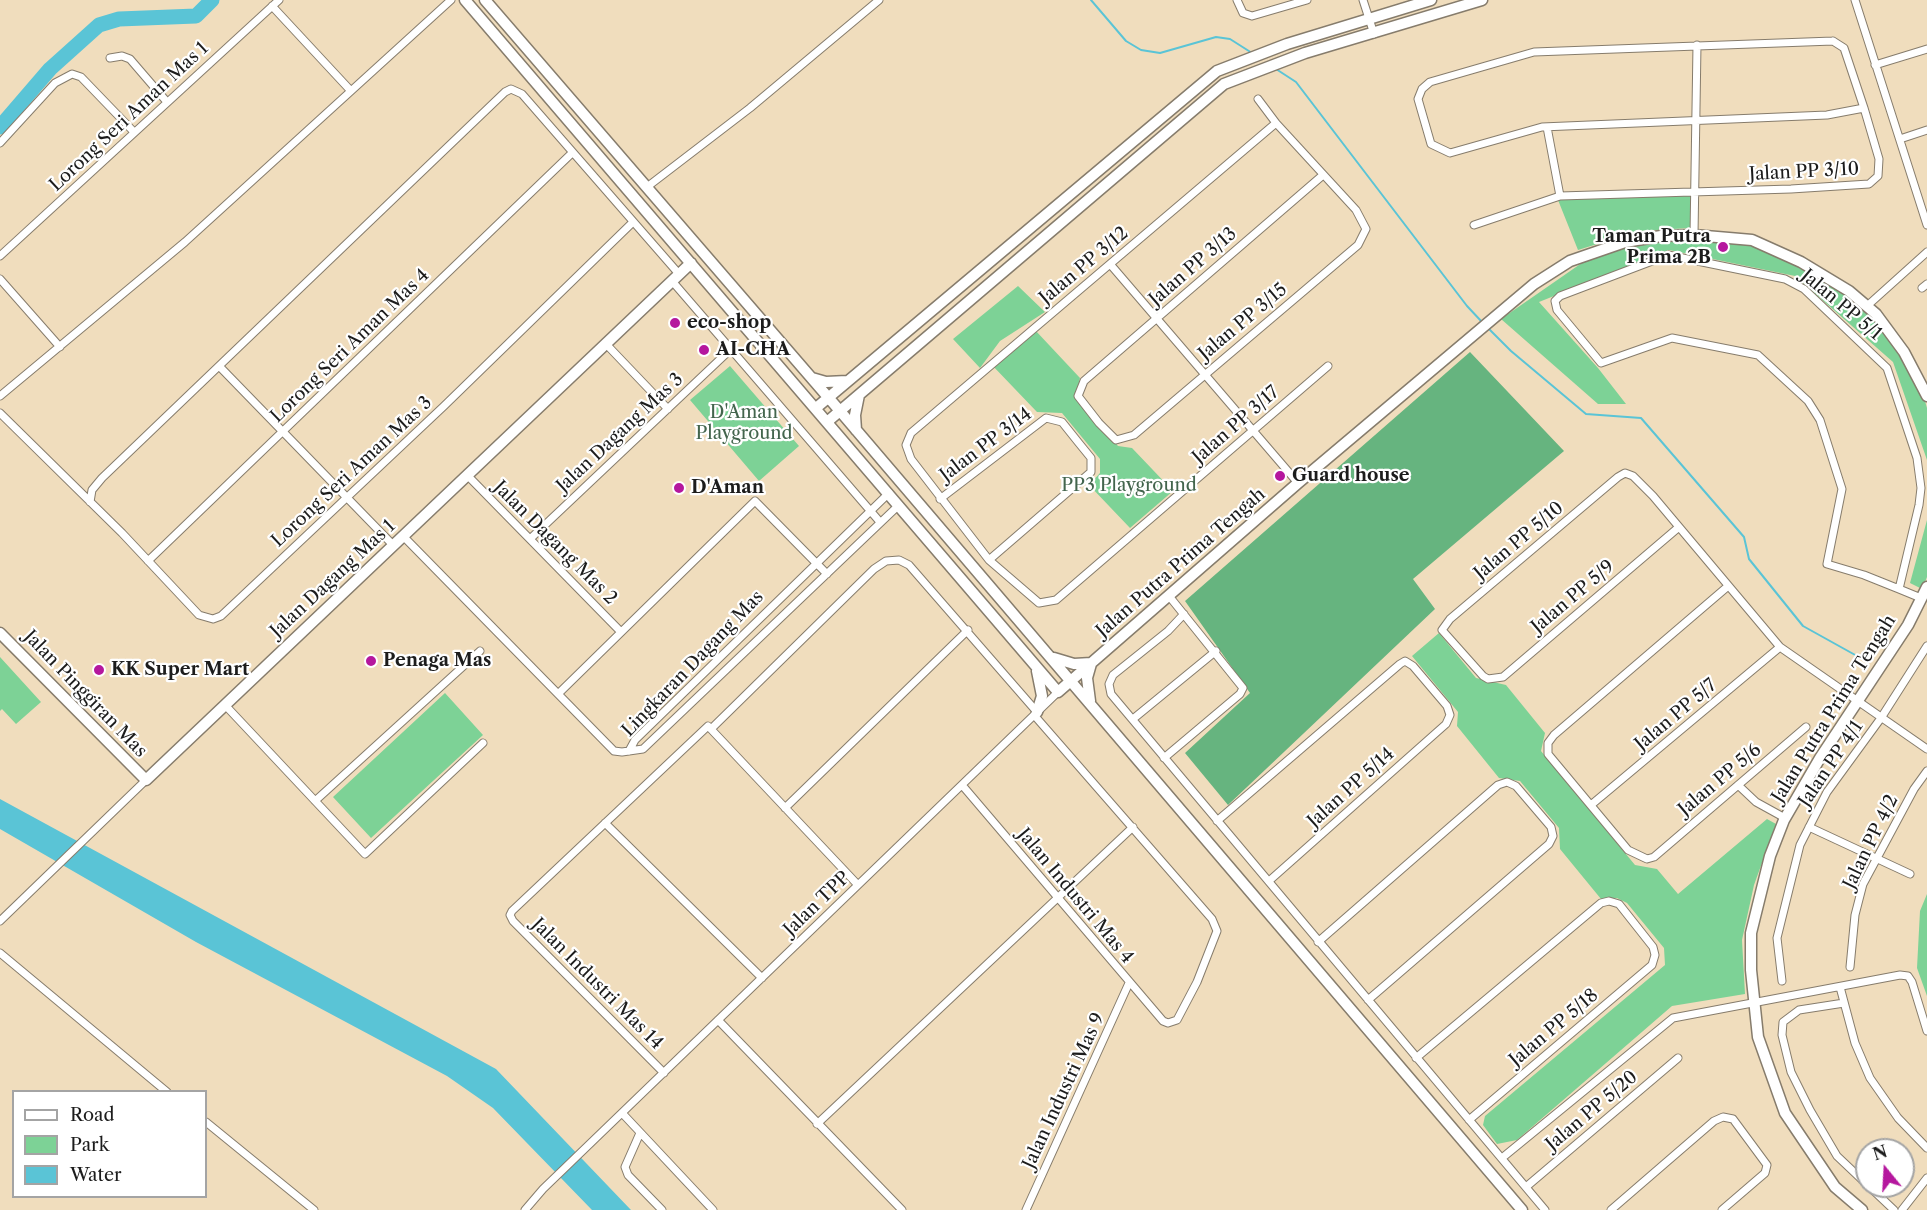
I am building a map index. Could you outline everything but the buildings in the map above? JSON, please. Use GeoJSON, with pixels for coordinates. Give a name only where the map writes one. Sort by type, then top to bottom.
{"type":"FeatureCollection","features":[{"type":"Feature","properties":{"kind":"street","name":"Lorong Seri Aman Mas 1"},"geometry":{"type":"LineString","coordinates":[[0,256],[279,0]]}},
{"type":"Feature","properties":{"kind":"street"},"geometry":{"type":"LineString","coordinates":[[0,396],[186,242],[451,0]]}},
{"type":"Feature","properties":{"kind":"street"},"geometry":{"type":"LineString","coordinates":[[465,0],[1058,692]]}},
{"type":"Feature","properties":{"kind":"street"},"geometry":{"type":"LineString","coordinates":[[485,0],[812,378],[1522,1210]]}},
{"type":"Feature","properties":{"kind":"street"},"geometry":{"type":"LineString","coordinates":[[647,187],[769,92],[879,0]]}},
{"type":"Feature","properties":{"kind":"street"},"geometry":{"type":"LineString","coordinates":[[1237,0],[1243,13],[1252,16],[1307,0]]}},
{"type":"Feature","properties":{"kind":"street"},"geometry":{"type":"LineString","coordinates":[[1363,0],[1374,34]]}},
{"type":"Feature","properties":{"kind":"street"},"geometry":{"type":"LineString","coordinates":[[816,408],[1217,71],[1245,58],[1287,44],[1431,0]]}},
{"type":"Feature","properties":{"kind":"street"},"geometry":{"type":"LineString","coordinates":[[827,422],[1211,93],[1257,70],[1305,53],[1482,0]]}},
{"type":"Feature","properties":{"kind":"street"},"geometry":{"type":"LineString","coordinates":[[1855,0],[1927,225]]}},
{"type":"Feature","properties":{"kind":"street"},"geometry":{"type":"LineString","coordinates":[[272,6],[351,92]]}},
{"type":"Feature","properties":{"kind":"street","name":"Jalan PP 3/10"},"geometry":{"type":"LineString","coordinates":[[1474,225],[1560,196],[1791,189],[1869,184],[1878,176],[1879,159],[1864,108],[1840,43],[1833,41],[1697,45]]}},
{"type":"Feature","properties":{"kind":"street"},"geometry":{"type":"LineString","coordinates":[[1864,108],[1827,115],[1695,120],[1547,127],[1450,153],[1431,144],[1418,99],[1422,89],[1430,82],[1534,52],[1697,45],[1695,120],[1694,235],[1752,240],[1801,262],[1850,291],[1876,314],[1904,352],[1927,396]]}},
{"type":"Feature","properties":{"kind":"street"},"geometry":{"type":"LineString","coordinates":[[1875,65],[1927,49]]}},
{"type":"Feature","properties":{"kind":"street"},"geometry":{"type":"LineString","coordinates":[[110,58],[122,56],[130,59],[167,102]]}},
{"type":"Feature","properties":{"kind":"street"},"geometry":{"type":"LineString","coordinates":[[0,143],[55,83],[72,74],[81,77],[134,132]]}},
{"type":"Feature","properties":{"kind":"street"},"geometry":{"type":"LineString","coordinates":[[90,502],[92,489],[102,478],[505,92],[514,89],[522,94],[632,223],[731,349],[880,522]]}},
{"type":"Feature","properties":{"kind":"street"},"geometry":{"type":"LineString","coordinates":[[1258,99],[1323,176]]}},
{"type":"Feature","properties":{"kind":"street","name":"Jalan PP 3/12"},"geometry":{"type":"LineString","coordinates":[[940,499],[911,459],[906,445],[911,433],[1276,123]]}},
{"type":"Feature","properties":{"kind":"street"},"geometry":{"type":"LineString","coordinates":[[1547,127],[1560,196]]}},
{"type":"Feature","properties":{"kind":"street"},"geometry":{"type":"LineString","coordinates":[[1900,139],[1927,130]]}},
{"type":"Feature","properties":{"kind":"street","name":"Lorong Seri Aman Mas 4"},"geometry":{"type":"LineString","coordinates":[[148,561],[572,153]]}},
{"type":"Feature","properties":{"kind":"street","name":"Jalan PP 3/15"},"geometry":{"type":"LineString","coordinates":[[1134,435],[1358,245],[1366,229],[1356,210],[1323,176]]}},
{"type":"Feature","properties":{"kind":"street","name":"Jalan PP 3/13"},"geometry":{"type":"LineString","coordinates":[[1134,435],[1116,440],[1099,423],[1078,396],[1084,381],[1323,176]]}},
{"type":"Feature","properties":{"kind":"street","name":"Lorong Seri Aman Mas 3"},"geometry":{"type":"LineString","coordinates":[[0,413],[199,615],[213,619],[221,616],[347,497],[632,223]]}},
{"type":"Feature","properties":{"kind":"street","name":"Jalan Putra Prima Tengah"},"geometry":{"type":"LineString","coordinates":[[1058,692],[1298,483],[1534,284],[1570,261],[1625,242],[1661,236],[1694,235]]}},
{"type":"Feature","properties":{"kind":"street"},"geometry":{"type":"LineString","coordinates":[[1867,306],[1927,252]]}},
{"type":"Feature","properties":{"kind":"street","name":"Jalan PP 5/1"},"geometry":{"type":"LineString","coordinates":[[1668,255],[1785,279],[1804,289],[1887,368],[1917,458],[1921,488],[1919,505],[1899,589],[1827,564],[1842,489],[1823,430],[1808,401],[1766,361],[1749,351],[1672,338],[1601,363],[1557,310],[1555,301],[1560,296],[1668,255]]}},
{"type":"Feature","properties":{"kind":"street","name":"Jalan Dagang Mas 1"},"geometry":{"type":"LineString","coordinates":[[0,921],[691,263]]}},
{"type":"Feature","properties":{"kind":"street"},"geometry":{"type":"LineString","coordinates":[[1110,264],[1298,483]]}},
{"type":"Feature","properties":{"kind":"street"},"geometry":{"type":"LineString","coordinates":[[0,279],[60,348]]}},
{"type":"Feature","properties":{"kind":"street"},"geometry":{"type":"LineString","coordinates":[[606,344],[668,409]]}},
{"type":"Feature","properties":{"kind":"street","name":"Jalan Dagang Mas 3"},"geometry":{"type":"LineString","coordinates":[[530,539],[731,349]]}},
{"type":"Feature","properties":{"kind":"street","name":"Jalan PP 3/17"},"geometry":{"type":"LineString","coordinates":[[989,560],[1038,603],[1056,600],[1328,366]]}},
{"type":"Feature","properties":{"kind":"street"},"geometry":{"type":"LineString","coordinates":[[220,367],[393,545]]}},
{"type":"Feature","properties":{"kind":"street"},"geometry":{"type":"LineString","coordinates":[[812,378],[826,382],[849,380]]}},
{"type":"Feature","properties":{"kind":"street"},"geometry":{"type":"LineString","coordinates":[[856,430],[855,415],[859,395]]}},
{"type":"Feature","properties":{"kind":"street","name":"Jalan PP 3/14"},"geometry":{"type":"LineString","coordinates":[[940,499],[1046,418],[1062,422],[1091,458],[1091,471],[989,560]]}},
{"type":"Feature","properties":{"kind":"street","name":"Jalan PP 5/10"},"geometry":{"type":"LineString","coordinates":[[1484,676],[1442,630],[1450,620],[1618,477],[1625,473],[1634,476],[1679,527]]}},
{"type":"Feature","properties":{"kind":"street","name":"Jalan Dagang Mas 2"},"geometry":{"type":"LineString","coordinates":[[467,475],[621,632]]}},
{"type":"Feature","properties":{"kind":"street","name":"Lingkaran Dagang Mas"},"geometry":{"type":"LineString","coordinates":[[629,751],[635,740],[889,493]]}},
{"type":"Feature","properties":{"kind":"street"},"geometry":{"type":"LineString","coordinates":[[940,499],[989,560]]}},
{"type":"Feature","properties":{"kind":"street"},"geometry":{"type":"LineString","coordinates":[[558,694],[755,501],[827,574]]}},
{"type":"Feature","properties":{"kind":"street","name":"Lingkaran Dagang Mas"},"geometry":{"type":"LineString","coordinates":[[629,751],[643,749],[899,505]]}},
{"type":"Feature","properties":{"kind":"street"},"geometry":{"type":"LineString","coordinates":[[1679,527],[1780,646],[1927,749]]}},
{"type":"Feature","properties":{"kind":"street","name":"Jalan PP 5/9"},"geometry":{"type":"LineString","coordinates":[[1484,676],[1488,679],[1503,677],[1679,527]]}},
{"type":"Feature","properties":{"kind":"street"},"geometry":{"type":"LineString","coordinates":[[403,536],[614,751],[629,751]]}},
{"type":"Feature","properties":{"kind":"street"},"geometry":{"type":"LineString","coordinates":[[711,729],[874,569],[886,561],[899,560],[909,565],[968,630],[1035,713],[1133,827],[817,1124]]}},
{"type":"Feature","properties":{"kind":"street"},"geometry":{"type":"LineString","coordinates":[[1591,806],[1548,754],[1550,739],[1728,587]]}},
{"type":"Feature","properties":{"kind":"street","name":"Jalan Putra Prima Tengah"},"geometry":{"type":"LineString","coordinates":[[1862,1210],[1835,1187],[1785,1113],[1758,1037],[1751,933],[1770,856],[1785,818],[1927,587]]}},
{"type":"Feature","properties":{"kind":"street"},"geometry":{"type":"LineString","coordinates":[[1899,589],[1922,598]]}},
{"type":"Feature","properties":{"kind":"street"},"geometry":{"type":"LineString","coordinates":[[1164,758],[1240,694],[1243,688],[1216,651],[1169,596]]}},
{"type":"Feature","properties":{"kind":"street"},"geometry":{"type":"LineString","coordinates":[[1184,614],[1167,631],[1113,675],[1110,684],[1111,694],[1545,1210]]}},
{"type":"Feature","properties":{"kind":"street"},"geometry":{"type":"LineString","coordinates":[[785,808],[968,630]]}},
{"type":"Feature","properties":{"kind":"street","name":"Jalan Pinggiran Mas"},"geometry":{"type":"LineString","coordinates":[[0,633],[146,780]]}},
{"type":"Feature","properties":{"kind":"street","name":"Jalan PP 5/7"},"geometry":{"type":"LineString","coordinates":[[1591,806],[1780,646]]}},
{"type":"Feature","properties":{"kind":"street","name":"Jalan PP 4/1"},"geometry":{"type":"LineString","coordinates":[[1782,981],[1777,938],[1780,917],[1800,845],[1827,792],[1881,718],[1927,646]]}},
{"type":"Feature","properties":{"kind":"street"},"geometry":{"type":"LineString","coordinates":[[315,801],[480,651]]}},
{"type":"Feature","properties":{"kind":"street"},"geometry":{"type":"LineString","coordinates":[[1133,719],[1216,651]]}},
{"type":"Feature","properties":{"kind":"street"},"geometry":{"type":"LineString","coordinates":[[1050,657],[1074,664],[1092,663],[1087,678],[1091,704]]}},
{"type":"Feature","properties":{"kind":"street","name":"Jalan PP 5/14"},"geometry":{"type":"LineString","coordinates":[[1217,821],[1400,664],[1405,662],[1413,666],[1447,706],[1450,715],[1446,724],[1269,881]]}},
{"type":"Feature","properties":{"kind":"street"},"geometry":{"type":"LineString","coordinates":[[1035,713],[1042,696],[1036,667]]}},
{"type":"Feature","properties":{"kind":"street","name":"Jalan TPP"},"geometry":{"type":"LineString","coordinates":[[525,1210],[543,1188],[1058,692]]}},
{"type":"Feature","properties":{"kind":"street"},"geometry":{"type":"LineString","coordinates":[[225,705],[364,854],[483,743]]}},
{"type":"Feature","properties":{"kind":"street"},"geometry":{"type":"LineString","coordinates":[[762,978],[606,823],[708,726],[858,885]]}},
{"type":"Feature","properties":{"kind":"street","name":"Jalan PP 5/6"},"geometry":{"type":"LineString","coordinates":[[1591,806],[1634,855],[1647,859],[1654,857],[1806,727]]}},
{"type":"Feature","properties":{"kind":"street","name":"Jalan PP 4/2"},"geometry":{"type":"LineString","coordinates":[[1850,967],[1855,915],[1863,884],[1927,771]]}},
{"type":"Feature","properties":{"kind":"street"},"geometry":{"type":"LineString","coordinates":[[1318,942],[1498,785],[1507,782],[1516,786],[1551,826],[1552,836],[1549,844],[1368,1000]]}},
{"type":"Feature","properties":{"kind":"street","name":"Jalan Industri Mas 4"},"geometry":{"type":"LineString","coordinates":[[962,785],[1129,984],[1168,1023],[1177,1020],[1197,982],[1217,931],[1212,919],[1133,827]]}},
{"type":"Feature","properties":{"kind":"street"},"geometry":{"type":"LineString","coordinates":[[1738,785],[1756,802],[1785,818]]}},
{"type":"Feature","properties":{"kind":"street","name":"Jalan Industri Mas 14"},"geometry":{"type":"LineString","coordinates":[[606,823],[510,915],[664,1072]]}},
{"type":"Feature","properties":{"kind":"street"},"geometry":{"type":"LineString","coordinates":[[1809,827],[1877,856],[1910,874]]}},
{"type":"Feature","properties":{"kind":"street","name":"Jalan PP 5/18"},"geometry":{"type":"LineString","coordinates":[[1416,1058],[1601,903],[1609,901],[1619,904],[1653,947],[1655,956],[1652,965],[1469,1120]]}},
{"type":"Feature","properties":{"kind":"street"},"geometry":{"type":"LineString","coordinates":[[0,953],[165,1090]]}},
{"type":"Feature","properties":{"kind":"street"},"geometry":{"type":"LineString","coordinates":[[1502,1158],[1673,1018],[1900,975],[1908,976],[1912,982],[1927,1031]]}},
{"type":"Feature","properties":{"kind":"street","name":"Jalan Industri Mas 9"},"geometry":{"type":"LineString","coordinates":[[1026,1210],[1129,984]]}},
{"type":"Feature","properties":{"kind":"street"},"geometry":{"type":"LineString","coordinates":[[1840,987],[1855,1043],[1870,1078],[1898,1118],[1927,1148]]}},
{"type":"Feature","properties":{"kind":"street"},"geometry":{"type":"LineString","coordinates":[[1844,1003],[1798,1010],[1783,1022],[1782,1035],[1791,1072],[1809,1110],[1837,1156],[1894,1210]]}},
{"type":"Feature","properties":{"kind":"street"},"geometry":{"type":"LineString","coordinates":[[718,1020],[902,1210]]}},
{"type":"Feature","properties":{"kind":"street","name":"Jalan PP 5/20"},"geometry":{"type":"LineString","coordinates":[[1526,1187],[1678,1058]]}},
{"type":"Feature","properties":{"kind":"street"},"geometry":{"type":"LineString","coordinates":[[622,1113],[713,1210]]}},
{"type":"Feature","properties":{"kind":"street"},"geometry":{"type":"LineString","coordinates":[[1611,1210],[1714,1121],[1723,1117],[1733,1119],[1767,1165],[1765,1173],[1722,1210]]}},
{"type":"Feature","properties":{"kind":"street"},"geometry":{"type":"LineString","coordinates":[[207,1123],[314,1210]]}},
{"type":"Feature","properties":{"kind":"street"},"geometry":{"type":"LineString","coordinates":[[640,1132],[625,1167],[628,1174],[662,1210]]}},
{"type":"Feature","properties":{"kind":"street"},"geometry":{"type":"LineString","coordinates":[[1902,1210],[1927,1178]]}},
{"type":"Feature","properties":{"kind":"green space"},"geometry":{"type":"Polygon","coordinates":[[[1692,194],[1690,228],[1639,231],[1578,250],[1558,200],[1692,194]]]}},
{"type":"Feature","properties":{"kind":"green space"},"geometry":{"type":"Polygon","coordinates":[[[1709,239],[1754,245],[1826,280],[1873,316],[1900,354],[1924,398],[1927,408],[1927,460],[1893,362],[1795,276],[1669,250],[1539,302],[1598,368],[1626,404],[1598,404],[1501,319],[1589,258],[1654,240],[1709,239]]]}},
{"type":"Feature","properties":{"kind":"green space"},"geometry":{"type":"Polygon","coordinates":[[[1018,286],[1045,312],[1000,341],[980,368],[953,339],[1018,286]]]}},
{"type":"Feature","properties":{"kind":"green space","name":"PP3 Playground"},"geometry":{"type":"Polygon","coordinates":[[[1035,330],[1080,378],[1076,396],[1118,446],[1132,448],[1173,491],[1130,528],[1089,485],[1100,473],[1100,459],[1062,413],[1037,412],[991,364],[1035,330]]]}},
{"type":"Feature","properties":{"kind":"green space"},"geometry":{"type":"Polygon","coordinates":[[[1470,352],[1564,451],[1413,579],[1435,609],[1228,805],[1185,753],[1250,693],[1185,601],[1470,352]]]}},
{"type":"Feature","properties":{"kind":"green space","name":"D'Aman Playground"},"geometry":{"type":"Polygon","coordinates":[[[730,366],[799,446],[759,481],[690,400],[730,366]]]}},
{"type":"Feature","properties":{"kind":"green space"},"geometry":{"type":"Polygon","coordinates":[[[1927,520],[1927,577],[1922,589],[1910,583],[1927,520]]]}},
{"type":"Feature","properties":{"kind":"green space"},"geometry":{"type":"Polygon","coordinates":[[[1439,633],[1476,678],[1506,685],[1545,733],[1541,751],[1635,865],[1657,869],[1678,894],[1767,819],[1776,824],[1754,885],[1742,940],[1745,994],[1672,1006],[1517,1140],[1497,1144],[1483,1125],[1485,1116],[1665,965],[1664,948],[1627,903],[1617,898],[1601,899],[1560,849],[1559,828],[1520,781],[1499,778],[1457,726],[1458,712],[1412,656],[1439,633]]]}},
{"type":"Feature","properties":{"kind":"green space"},"geometry":{"type":"Polygon","coordinates":[[[0,657],[41,702],[16,724],[2,709],[0,711],[0,657]]]}},
{"type":"Feature","properties":{"kind":"green space"},"geometry":{"type":"Polygon","coordinates":[[[445,693],[483,735],[371,838],[333,797],[445,693]]]}},
{"type":"Feature","properties":{"kind":"green space"},"geometry":{"type":"Polygon","coordinates":[[[1927,894],[1927,996],[1917,968],[1920,911],[1927,894]]]}},
{"type":"Feature","properties":{"kind":"water"},"geometry":{"type":"Polygon","coordinates":[[[0,799],[496,1069],[631,1210],[592,1210],[493,1108],[447,1076],[196,942],[0,829],[0,799]]]}},
{"type":"Feature","properties":{"kind":"waterway"},"geometry":{"type":"LineString","coordinates":[[0,127],[50,69],[99,25],[119,19],[196,16],[212,0]]}},
{"type":"Feature","properties":{"kind":"waterway"},"geometry":{"type":"LineString","coordinates":[[1091,0],[1126,41],[1141,50],[1160,53],[1216,37],[1230,39],[1252,53]]}},
{"type":"Feature","properties":{"kind":"waterway"},"geometry":{"type":"LineString","coordinates":[[1276,69],[1296,82],[1467,306],[1482,322]]}},
{"type":"Feature","properties":{"kind":"waterway"},"geometry":{"type":"LineString","coordinates":[[1488,328],[1511,351],[1586,414],[1641,418],[1744,537],[1749,559],[1803,626],[1857,656]]}},
{"type":"Feature","properties":{"kind":"place","name":"Taman Putra Prima 2B"},"geometry":{"type":"Point","coordinates":[1723,247]}},
{"type":"Feature","properties":{"kind":"place","name":"eco-shop"},"geometry":{"type":"Point","coordinates":[675,323]}},
{"type":"Feature","properties":{"kind":"place","name":"AI-CHA"},"geometry":{"type":"Point","coordinates":[704,350]}},
{"type":"Feature","properties":{"kind":"place","name":"Guard house"},"geometry":{"type":"Point","coordinates":[1280,476]}},
{"type":"Feature","properties":{"kind":"place","name":"D'Aman"},"geometry":{"type":"Point","coordinates":[679,488]}},
{"type":"Feature","properties":{"kind":"place","name":"Penaga Mas"},"geometry":{"type":"Point","coordinates":[371,661]}},
{"type":"Feature","properties":{"kind":"place","name":"KK Super Mart"},"geometry":{"type":"Point","coordinates":[99,670]}}]}
